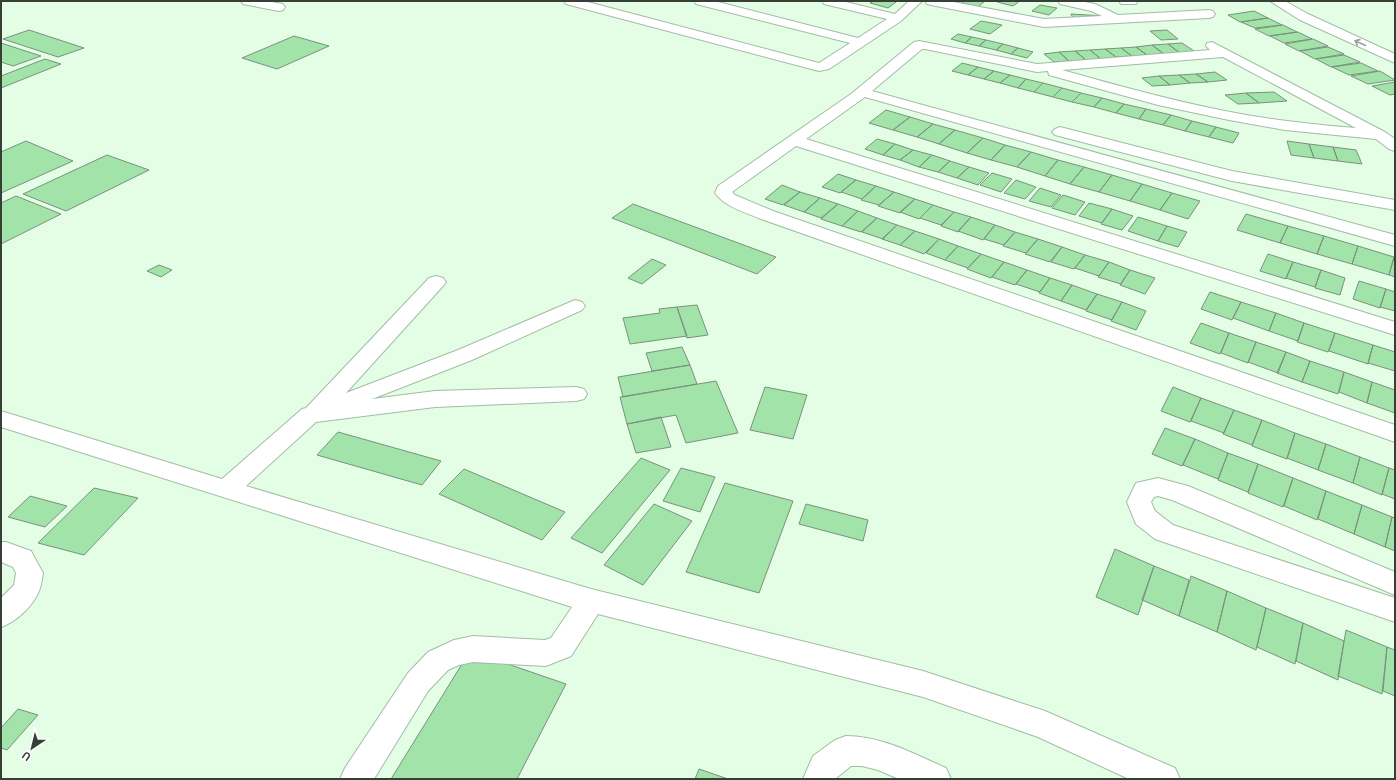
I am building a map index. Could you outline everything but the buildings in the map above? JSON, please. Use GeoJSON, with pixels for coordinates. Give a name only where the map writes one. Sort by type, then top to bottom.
{"type":"FeatureCollection","features":[{"type":"Feature","properties":{"kind":"street"},"geometry":{"type":"LineString","coordinates":[[247,1],[279,7]]}},
{"type":"Feature","properties":{"kind":"street"},"geometry":{"type":"LineString","coordinates":[[570,1],[589,3],[812,66],[824,66],[897,18],[916,1]]}},
{"type":"Feature","properties":{"kind":"street"},"geometry":{"type":"LineString","coordinates":[[700,1],[860,42]]}},
{"type":"Feature","properties":{"kind":"street"},"geometry":{"type":"LineString","coordinates":[[828,1],[897,18]]}},
{"type":"Feature","properties":{"kind":"street"},"geometry":{"type":"LineString","coordinates":[[931,1],[1036,22],[1054,23],[1209,14]]}},
{"type":"Feature","properties":{"kind":"street"},"geometry":{"type":"LineString","coordinates":[[1064,1],[1094,8],[1118,19]]}},
{"type":"Feature","properties":{"kind":"street"},"geometry":{"type":"LineString","coordinates":[[1125,1],[1132,1]]}},
{"type":"Feature","properties":{"kind":"street"},"geometry":{"type":"LineString","coordinates":[[1276,1],[1304,17],[1293,17],[1291,19],[1292,23],[1305,31],[1394,66]]}},
{"type":"Feature","properties":{"kind":"street"},"geometry":{"type":"LineString","coordinates":[[1203,40],[1380,135],[1395,146]]}},
{"type":"Feature","properties":{"kind":"street"},"geometry":{"type":"LineString","coordinates":[[1380,135],[1291,126],[1230,116],[1177,105],[1037,68],[922,44],[868,87],[724,190],[725,196],[734,202],[767,215],[1395,434]]}},
{"type":"Feature","properties":{"kind":"street"},"geometry":{"type":"LineString","coordinates":[[1037,68],[1225,53]]}},
{"type":"Feature","properties":{"kind":"street"},"geometry":{"type":"LineString","coordinates":[[868,87],[1033,125]]}},
{"type":"Feature","properties":{"kind":"street"},"geometry":{"type":"LineString","coordinates":[[868,87],[1395,241]]}},
{"type":"Feature","properties":{"kind":"street"},"geometry":{"type":"LineString","coordinates":[[1049,129],[1232,176],[1395,205]]}},
{"type":"Feature","properties":{"kind":"street"},"geometry":{"type":"LineString","coordinates":[[793,140],[1395,329]]}},
{"type":"Feature","properties":{"kind":"street"},"geometry":{"type":"LineString","coordinates":[[1220,191],[1232,176]]}},
{"type":"Feature","properties":{"kind":"street"},"geometry":{"type":"LineString","coordinates":[[227,489],[310,415],[348,378],[436,282]]}},
{"type":"Feature","properties":{"kind":"street"},"geometry":{"type":"LineString","coordinates":[[310,415],[465,355],[575,306]]}},
{"type":"Feature","properties":{"kind":"street"},"geometry":{"type":"LineString","coordinates":[[310,415],[441,399],[576,394]]}},
{"type":"Feature","properties":{"kind":"street"},"geometry":{"type":"LineString","coordinates":[[1,419],[353,529],[591,601],[923,684],[1044,725],[1164,779]]}},
{"type":"Feature","properties":{"kind":"street"},"geometry":{"type":"LineString","coordinates":[[1395,584],[1178,493],[1158,487],[1145,490],[1139,502],[1144,517],[1164,532],[1395,610]]}},
{"type":"Feature","properties":{"kind":"street"},"geometry":{"type":"LineString","coordinates":[[1,552],[6,552],[22,559],[30,573],[26,590],[1,614]]}},
{"type":"Feature","properties":{"kind":"street"},"geometry":{"type":"LineString","coordinates":[[356,779],[418,682],[438,661],[454,653],[473,649],[546,653],[561,646],[591,601]]}},
{"type":"Feature","properties":{"kind":"street"},"geometry":{"type":"LineString","coordinates":[[819,779],[824,767],[834,759],[846,752],[862,751],[880,755],[935,779]]}}]}
